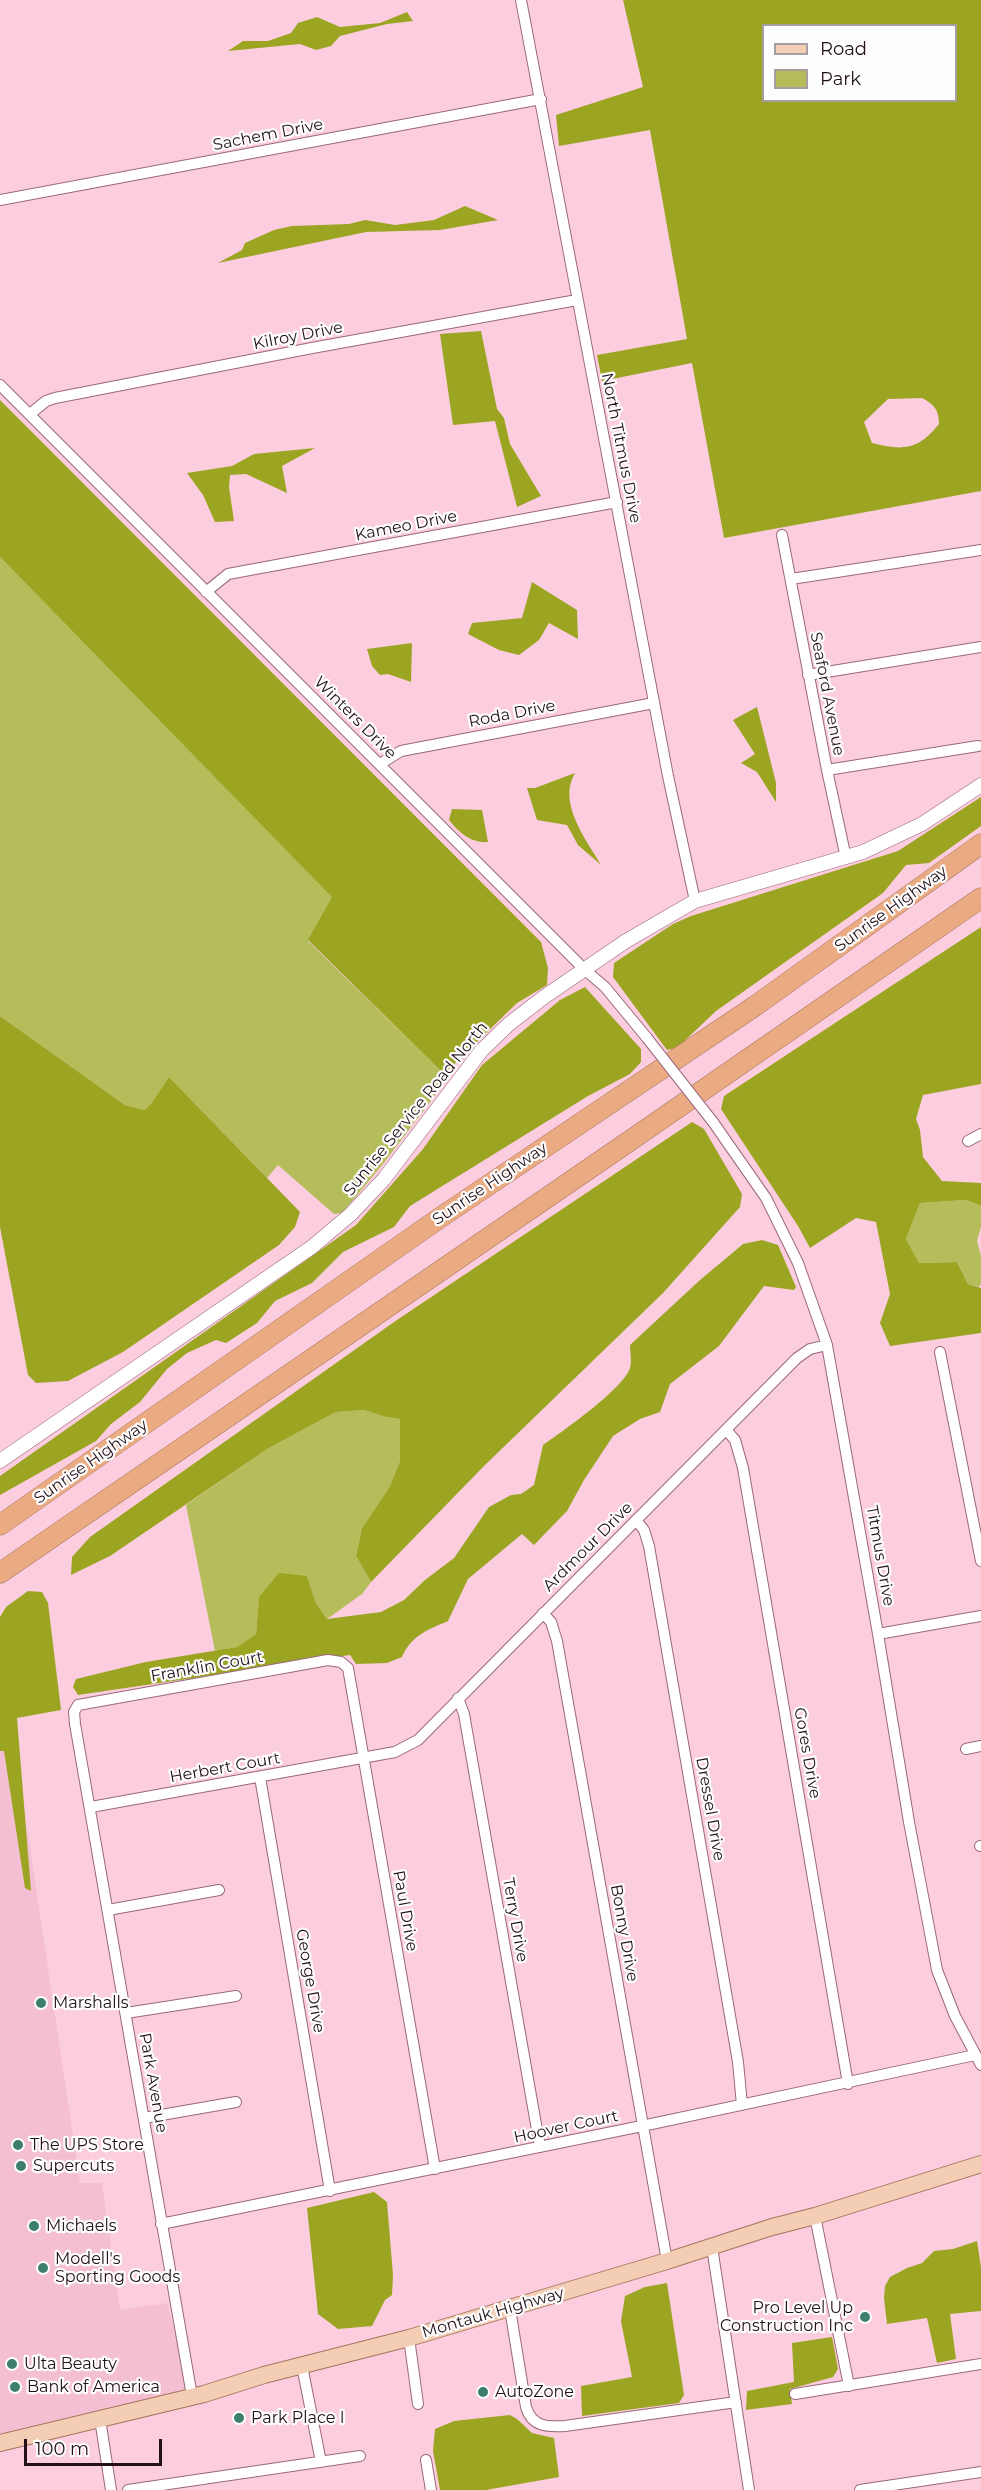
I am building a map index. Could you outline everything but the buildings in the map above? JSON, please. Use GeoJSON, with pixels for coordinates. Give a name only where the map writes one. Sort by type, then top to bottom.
{"type":"FeatureCollection","features":[{"type":"Feature","properties":{"kind":"highway","name":"Sunrise Highway"},"geometry":{"type":"LineString","coordinates":[[0,1526],[441,1217],[755,1006],[981,844]]}},
{"type":"Feature","properties":{"kind":"highway"},"geometry":{"type":"LineString","coordinates":[[0,1573],[981,898]]}},
{"type":"Feature","properties":{"kind":"main road","name":"Montauk Highway"},"geometry":{"type":"LineString","coordinates":[[0,2443],[192,2396],[409,2338],[667,2262],[772,2227],[815,2216],[981,2164]]}},
{"type":"Feature","properties":{"kind":"street","name":"North Titmus Drive"},"geometry":{"type":"LineString","coordinates":[[521,0],[677,825],[695,901]]}},
{"type":"Feature","properties":{"kind":"street","name":"Sachem Drive"},"geometry":{"type":"LineString","coordinates":[[0,200],[540,99]]}},
{"type":"Feature","properties":{"kind":"street","name":"Kilroy Drive"},"geometry":{"type":"LineString","coordinates":[[30,414],[46,401],[55,398],[577,300]]}},
{"type":"Feature","properties":{"kind":"street","name":"Winters Drive"},"geometry":{"type":"LineString","coordinates":[[0,385],[585,970],[605,987],[680,1080]]}},
{"type":"Feature","properties":{"kind":"street","name":"Kameo Drive"},"geometry":{"type":"LineString","coordinates":[[206,592],[228,574],[617,502]]}},
{"type":"Feature","properties":{"kind":"street","name":"Seaford Avenue"},"geometry":{"type":"LineString","coordinates":[[782,535],[846,858]]}},
{"type":"Feature","properties":{"kind":"street"},"geometry":{"type":"LineString","coordinates":[[791,579],[981,550]]}},
{"type":"Feature","properties":{"kind":"street"},"geometry":{"type":"LineString","coordinates":[[808,675],[981,647]]}},
{"type":"Feature","properties":{"kind":"street","name":"Roda Drive"},"geometry":{"type":"LineString","coordinates":[[380,764],[401,751],[654,703]]}},
{"type":"Feature","properties":{"kind":"street"},"geometry":{"type":"LineString","coordinates":[[827,770],[978,746]]}},
{"type":"Feature","properties":{"kind":"street","name":"Sunrise Service Road North"},"geometry":{"type":"LineString","coordinates":[[0,1461],[333,1230],[384,1179],[470,1064],[495,1036],[528,1009],[642,931],[695,901],[846,858],[888,842],[922,824],[981,785]]}},
{"type":"Feature","properties":{"kind":"street","name":"Titmus Drive"},"geometry":{"type":"LineString","coordinates":[[680,1080],[713,1122],[766,1198],[798,1263],[827,1345],[879,1634],[909,1822],[937,1970],[951,2009],[978,2060]]}},
{"type":"Feature","properties":{"kind":"street"},"geometry":{"type":"LineString","coordinates":[[968,1141],[981,1134]]}},
{"type":"Feature","properties":{"kind":"street","name":"Ardmour Drive"},"geometry":{"type":"LineString","coordinates":[[364,1758],[395,1752],[417,1740],[797,1358],[810,1348],[827,1345]]}},
{"type":"Feature","properties":{"kind":"street"},"geometry":{"type":"LineString","coordinates":[[940,1352],[981,1561]]}},
{"type":"Feature","properties":{"kind":"street","name":"Gores Drive"},"geometry":{"type":"LineString","coordinates":[[726,1431],[735,1440],[743,1468],[848,2084]]}},
{"type":"Feature","properties":{"kind":"street","name":"Dressel Drive"},"geometry":{"type":"LineString","coordinates":[[636,1520],[644,1530],[649,1546],[738,2062],[742,2105]]}},
{"type":"Feature","properties":{"kind":"street","name":"Bonny Drive"},"geometry":{"type":"LineString","coordinates":[[543,1613],[551,1622],[557,1641],[667,2262]]}},
{"type":"Feature","properties":{"kind":"street"},"geometry":{"type":"LineString","coordinates":[[879,1634],[981,1616]]}},
{"type":"Feature","properties":{"kind":"street","name":"Franklin Court"},"geometry":{"type":"LineString","coordinates":[[78,1705],[328,1660],[341,1662]]}},
{"type":"Feature","properties":{"kind":"street","name":"Paul Drive"},"geometry":{"type":"LineString","coordinates":[[341,1662],[350,1673],[435,2169]]}},
{"type":"Feature","properties":{"kind":"street","name":"Terry Drive"},"geometry":{"type":"LineString","coordinates":[[458,1698],[464,1713],[540,2147]]}},
{"type":"Feature","properties":{"kind":"street","name":"Park Avenue"},"geometry":{"type":"LineString","coordinates":[[78,1705],[74,1712],[75,1724],[192,2396]]}},
{"type":"Feature","properties":{"kind":"street"},"geometry":{"type":"LineString","coordinates":[[966,1749],[981,1746]]}},
{"type":"Feature","properties":{"kind":"street","name":"Herbert Court"},"geometry":{"type":"LineString","coordinates":[[91,1808],[364,1758]]}},
{"type":"Feature","properties":{"kind":"street","name":"George Drive"},"geometry":{"type":"LineString","coordinates":[[260,1777],[330,2191]]}},
{"type":"Feature","properties":{"kind":"street"},"geometry":{"type":"LineString","coordinates":[[108,1910],[219,1890]]}},
{"type":"Feature","properties":{"kind":"street"},"geometry":{"type":"LineString","coordinates":[[126,2013],[236,1996]]}},
{"type":"Feature","properties":{"kind":"street","name":"Hoover Court"},"geometry":{"type":"LineString","coordinates":[[161,2223],[330,2191],[742,2105],[978,2060]]}},
{"type":"Feature","properties":{"kind":"street"},"geometry":{"type":"LineString","coordinates":[[144,2118],[236,2102]]}},
{"type":"Feature","properties":{"kind":"street"},"geometry":{"type":"LineString","coordinates":[[815,2216],[849,2386]]}},
{"type":"Feature","properties":{"kind":"street"},"geometry":{"type":"LineString","coordinates":[[712,2247],[749,2490]]}},
{"type":"Feature","properties":{"kind":"street"},"geometry":{"type":"LineString","coordinates":[[510,2309],[526,2407],[534,2422],[543,2426],[565,2426],[736,2402]]}},
{"type":"Feature","properties":{"kind":"street"},"geometry":{"type":"LineString","coordinates":[[409,2338],[418,2404]]}},
{"type":"Feature","properties":{"kind":"street"},"geometry":{"type":"LineString","coordinates":[[795,2394],[981,2364]]}},
{"type":"Feature","properties":{"kind":"street"},"geometry":{"type":"LineString","coordinates":[[302,2366],[321,2462]]}},
{"type":"Feature","properties":{"kind":"street"},"geometry":{"type":"LineString","coordinates":[[100,2419],[111,2490]]}},
{"type":"Feature","properties":{"kind":"street"},"geometry":{"type":"LineString","coordinates":[[128,2490],[360,2456]]}},
{"type":"Feature","properties":{"kind":"street"},"geometry":{"type":"LineString","coordinates":[[426,2460],[431,2490]]}},
{"type":"Feature","properties":{"kind":"street"},"geometry":{"type":"LineString","coordinates":[[860,2490],[981,2472]]}},
{"type":"Feature","properties":{"kind":"shaded area"},"geometry":{"type":"Polygon","coordinates":[[[9,1706],[80,2183],[102,2183],[120,2310],[167,2303],[192,2396],[0,2443],[0,1707],[9,1706]]]}},
{"type":"Feature","properties":{"kind":"green space"},"geometry":{"type":"Polygon","coordinates":[[[623,0],[981,0],[981,491],[724,538],[692,363],[602,381],[597,355],[687,339],[650,130],[559,146],[556,115],[643,87],[623,0]],[[922,398],[888,399],[864,422],[872,443],[893,447],[917,444],[939,424],[937,411],[922,398]]]}},
{"type":"Feature","properties":{"kind":"green space"},"geometry":{"type":"Polygon","coordinates":[[[407,12],[413,21],[387,24],[340,36],[331,46],[316,50],[300,44],[228,51],[243,41],[268,41],[291,33],[298,23],[317,17],[340,27],[380,23],[407,12]]]}},
{"type":"Feature","properties":{"kind":"green space"},"geometry":{"type":"Polygon","coordinates":[[[465,206],[498,220],[440,230],[366,232],[218,263],[242,250],[245,243],[274,230],[292,226],[349,224],[365,220],[395,225],[434,220],[465,206]]]}},
{"type":"Feature","properties":{"kind":"green space"},"geometry":{"type":"Polygon","coordinates":[[[481,331],[497,409],[504,418],[510,444],[541,496],[517,507],[495,421],[453,425],[440,334],[481,331]]]}},
{"type":"Feature","properties":{"kind":"green space"},"geometry":{"type":"Polygon","coordinates":[[[0,400],[541,942],[548,968],[547,985],[517,1003],[444,1074],[308,940],[332,897],[0,557],[0,400]]]}},
{"type":"Feature","properties":{"kind":"green space"},"geometry":{"type":"Polygon","coordinates":[[[315,448],[282,466],[287,493],[246,474],[230,475],[229,487],[234,521],[215,522],[203,495],[187,473],[232,466],[254,454],[315,448]]]}},
{"type":"Feature","properties":{"kind":"green space"},"geometry":{"type":"Polygon","coordinates":[[[0,557],[333,897],[308,941],[448,1078],[383,1164],[342,1213],[334,1214],[278,1165],[267,1178],[169,1077],[144,1110],[125,1105],[0,1016],[0,557]]]}},
{"type":"Feature","properties":{"kind":"green space"},"geometry":{"type":"Polygon","coordinates":[[[532,582],[577,610],[578,639],[549,623],[539,640],[519,655],[499,650],[468,634],[472,623],[522,618],[532,582]]]}},
{"type":"Feature","properties":{"kind":"green space"},"geometry":{"type":"Polygon","coordinates":[[[412,643],[411,682],[388,674],[380,675],[372,666],[367,649],[412,643]]]}},
{"type":"Feature","properties":{"kind":"green space"},"geometry":{"type":"Polygon","coordinates":[[[757,707],[776,783],[776,802],[757,772],[741,763],[755,754],[733,720],[757,707]]]}},
{"type":"Feature","properties":{"kind":"green space"},"geometry":{"type":"Polygon","coordinates":[[[575,773],[570,785],[571,808],[581,832],[601,865],[578,845],[567,825],[537,820],[527,788],[535,788],[575,773]]]}},
{"type":"Feature","properties":{"kind":"green space"},"geometry":{"type":"Polygon","coordinates":[[[981,797],[981,826],[929,863],[906,865],[883,893],[716,1011],[677,1048],[667,1050],[613,977],[614,963],[673,924],[691,916],[898,851],[981,797]]]}},
{"type":"Feature","properties":{"kind":"green space"},"geometry":{"type":"Polygon","coordinates":[[[452,809],[482,810],[488,842],[476,841],[461,833],[449,820],[452,809]]]}},
{"type":"Feature","properties":{"kind":"green space"},"geometry":{"type":"Polygon","coordinates":[[[981,927],[981,1084],[923,1095],[916,1119],[920,1130],[923,1157],[942,1181],[981,1183],[981,1206],[966,1200],[920,1203],[906,1239],[919,1263],[957,1262],[968,1284],[981,1288],[981,1333],[890,1346],[880,1323],[890,1294],[876,1222],[856,1218],[810,1248],[721,1109],[724,1096],[981,927]]]}},
{"type":"Feature","properties":{"kind":"green space"},"geometry":{"type":"Polygon","coordinates":[[[585,987],[641,1049],[641,1062],[630,1074],[588,1096],[410,1206],[394,1227],[343,1252],[312,1283],[275,1301],[257,1323],[226,1343],[216,1340],[187,1353],[167,1369],[140,1402],[111,1424],[96,1441],[0,1495],[0,1476],[356,1225],[423,1149],[482,1065],[560,1000],[585,987]]]}},
{"type":"Feature","properties":{"kind":"green space"},"geometry":{"type":"Polygon","coordinates":[[[0,1016],[125,1105],[144,1110],[169,1077],[300,1212],[295,1227],[279,1245],[123,1352],[68,1381],[36,1383],[28,1375],[0,1227],[0,1016]]]}},
{"type":"Feature","properties":{"kind":"green space"},"geometry":{"type":"Polygon","coordinates":[[[692,1122],[704,1129],[742,1194],[740,1207],[663,1293],[485,1465],[371,1582],[356,1556],[362,1528],[390,1486],[400,1461],[400,1419],[364,1410],[336,1412],[269,1448],[110,1556],[71,1575],[72,1557],[90,1537],[394,1322],[692,1122]]]}},
{"type":"Feature","properties":{"kind":"green space"},"geometry":{"type":"Polygon","coordinates":[[[966,1200],[981,1206],[981,1227],[977,1241],[981,1256],[979,1287],[968,1284],[957,1262],[919,1263],[906,1239],[920,1203],[966,1200]]]}},
{"type":"Feature","properties":{"kind":"green space"},"geometry":{"type":"Polygon","coordinates":[[[762,1240],[778,1245],[796,1287],[794,1290],[764,1286],[719,1346],[670,1384],[660,1412],[640,1419],[613,1436],[567,1511],[534,1545],[522,1534],[468,1579],[448,1621],[415,1639],[402,1657],[387,1663],[356,1664],[350,1655],[78,1695],[73,1687],[76,1679],[146,1662],[237,1647],[256,1634],[259,1597],[279,1573],[307,1576],[316,1603],[327,1619],[381,1612],[404,1600],[425,1580],[454,1558],[489,1507],[511,1495],[521,1494],[534,1485],[543,1445],[591,1410],[625,1377],[630,1368],[630,1345],[700,1280],[743,1244],[762,1240]]]}},
{"type":"Feature","properties":{"kind":"green space"},"geometry":{"type":"Polygon","coordinates":[[[364,1410],[400,1419],[400,1461],[390,1486],[362,1528],[356,1556],[371,1582],[362,1594],[327,1619],[316,1603],[307,1576],[259,1597],[256,1634],[237,1647],[215,1651],[186,1505],[269,1448],[336,1412],[364,1410]]]}},
{"type":"Feature","properties":{"kind":"green space"},"geometry":{"type":"Polygon","coordinates":[[[28,1591],[42,1592],[48,1603],[61,1710],[17,1718],[31,1891],[25,1888],[4,1751],[0,1751],[0,1617],[6,1607],[28,1591]]]}},
{"type":"Feature","properties":{"kind":"green space"},"geometry":{"type":"Polygon","coordinates":[[[374,2192],[387,2202],[393,2275],[392,2295],[385,2300],[372,2326],[338,2329],[318,2314],[307,2208],[374,2192]]]}},
{"type":"Feature","properties":{"kind":"green space"},"geometry":{"type":"Polygon","coordinates":[[[977,2241],[981,2267],[981,2311],[950,2314],[956,2359],[937,2363],[927,2318],[887,2324],[885,2286],[890,2277],[922,2263],[934,2251],[953,2249],[977,2241]]]}},
{"type":"Feature","properties":{"kind":"green space"},"geometry":{"type":"Polygon","coordinates":[[[667,2283],[684,2395],[679,2403],[582,2416],[581,2386],[632,2377],[621,2321],[625,2296],[645,2287],[667,2283]]]}},
{"type":"Feature","properties":{"kind":"green space"},"geometry":{"type":"Polygon","coordinates":[[[832,2337],[838,2369],[833,2377],[790,2389],[792,2404],[746,2410],[747,2391],[794,2382],[792,2343],[832,2337]]]}},
{"type":"Feature","properties":{"kind":"green space"},"geometry":{"type":"Polygon","coordinates":[[[510,2415],[532,2433],[554,2438],[559,2477],[486,2490],[440,2490],[433,2451],[435,2429],[454,2421],[510,2415]]]}},
{"type":"Feature","properties":{"kind":"place","name":"Marshalls"},"geometry":{"type":"Point","coordinates":[41,2003]}},
{"type":"Feature","properties":{"kind":"place","name":"The UPS Store"},"geometry":{"type":"Point","coordinates":[18,2145]}},
{"type":"Feature","properties":{"kind":"place","name":"Supercuts"},"geometry":{"type":"Point","coordinates":[21,2166]}},
{"type":"Feature","properties":{"kind":"place","name":"Michaels"},"geometry":{"type":"Point","coordinates":[34,2226]}},
{"type":"Feature","properties":{"kind":"place","name":"Modell's Sporting Goods"},"geometry":{"type":"Point","coordinates":[43,2268]}},
{"type":"Feature","properties":{"kind":"place","name":"Pro Level Up Construction Inc"},"geometry":{"type":"Point","coordinates":[865,2317]}},
{"type":"Feature","properties":{"kind":"place","name":"Ulta Beauty"},"geometry":{"type":"Point","coordinates":[12,2364]}},
{"type":"Feature","properties":{"kind":"place","name":"Bank of America"},"geometry":{"type":"Point","coordinates":[15,2387]}},
{"type":"Feature","properties":{"kind":"place","name":"AutoZone"},"geometry":{"type":"Point","coordinates":[483,2392]}},
{"type":"Feature","properties":{"kind":"place","name":"Park Place I"},"geometry":{"type":"Point","coordinates":[239,2418]}}]}
